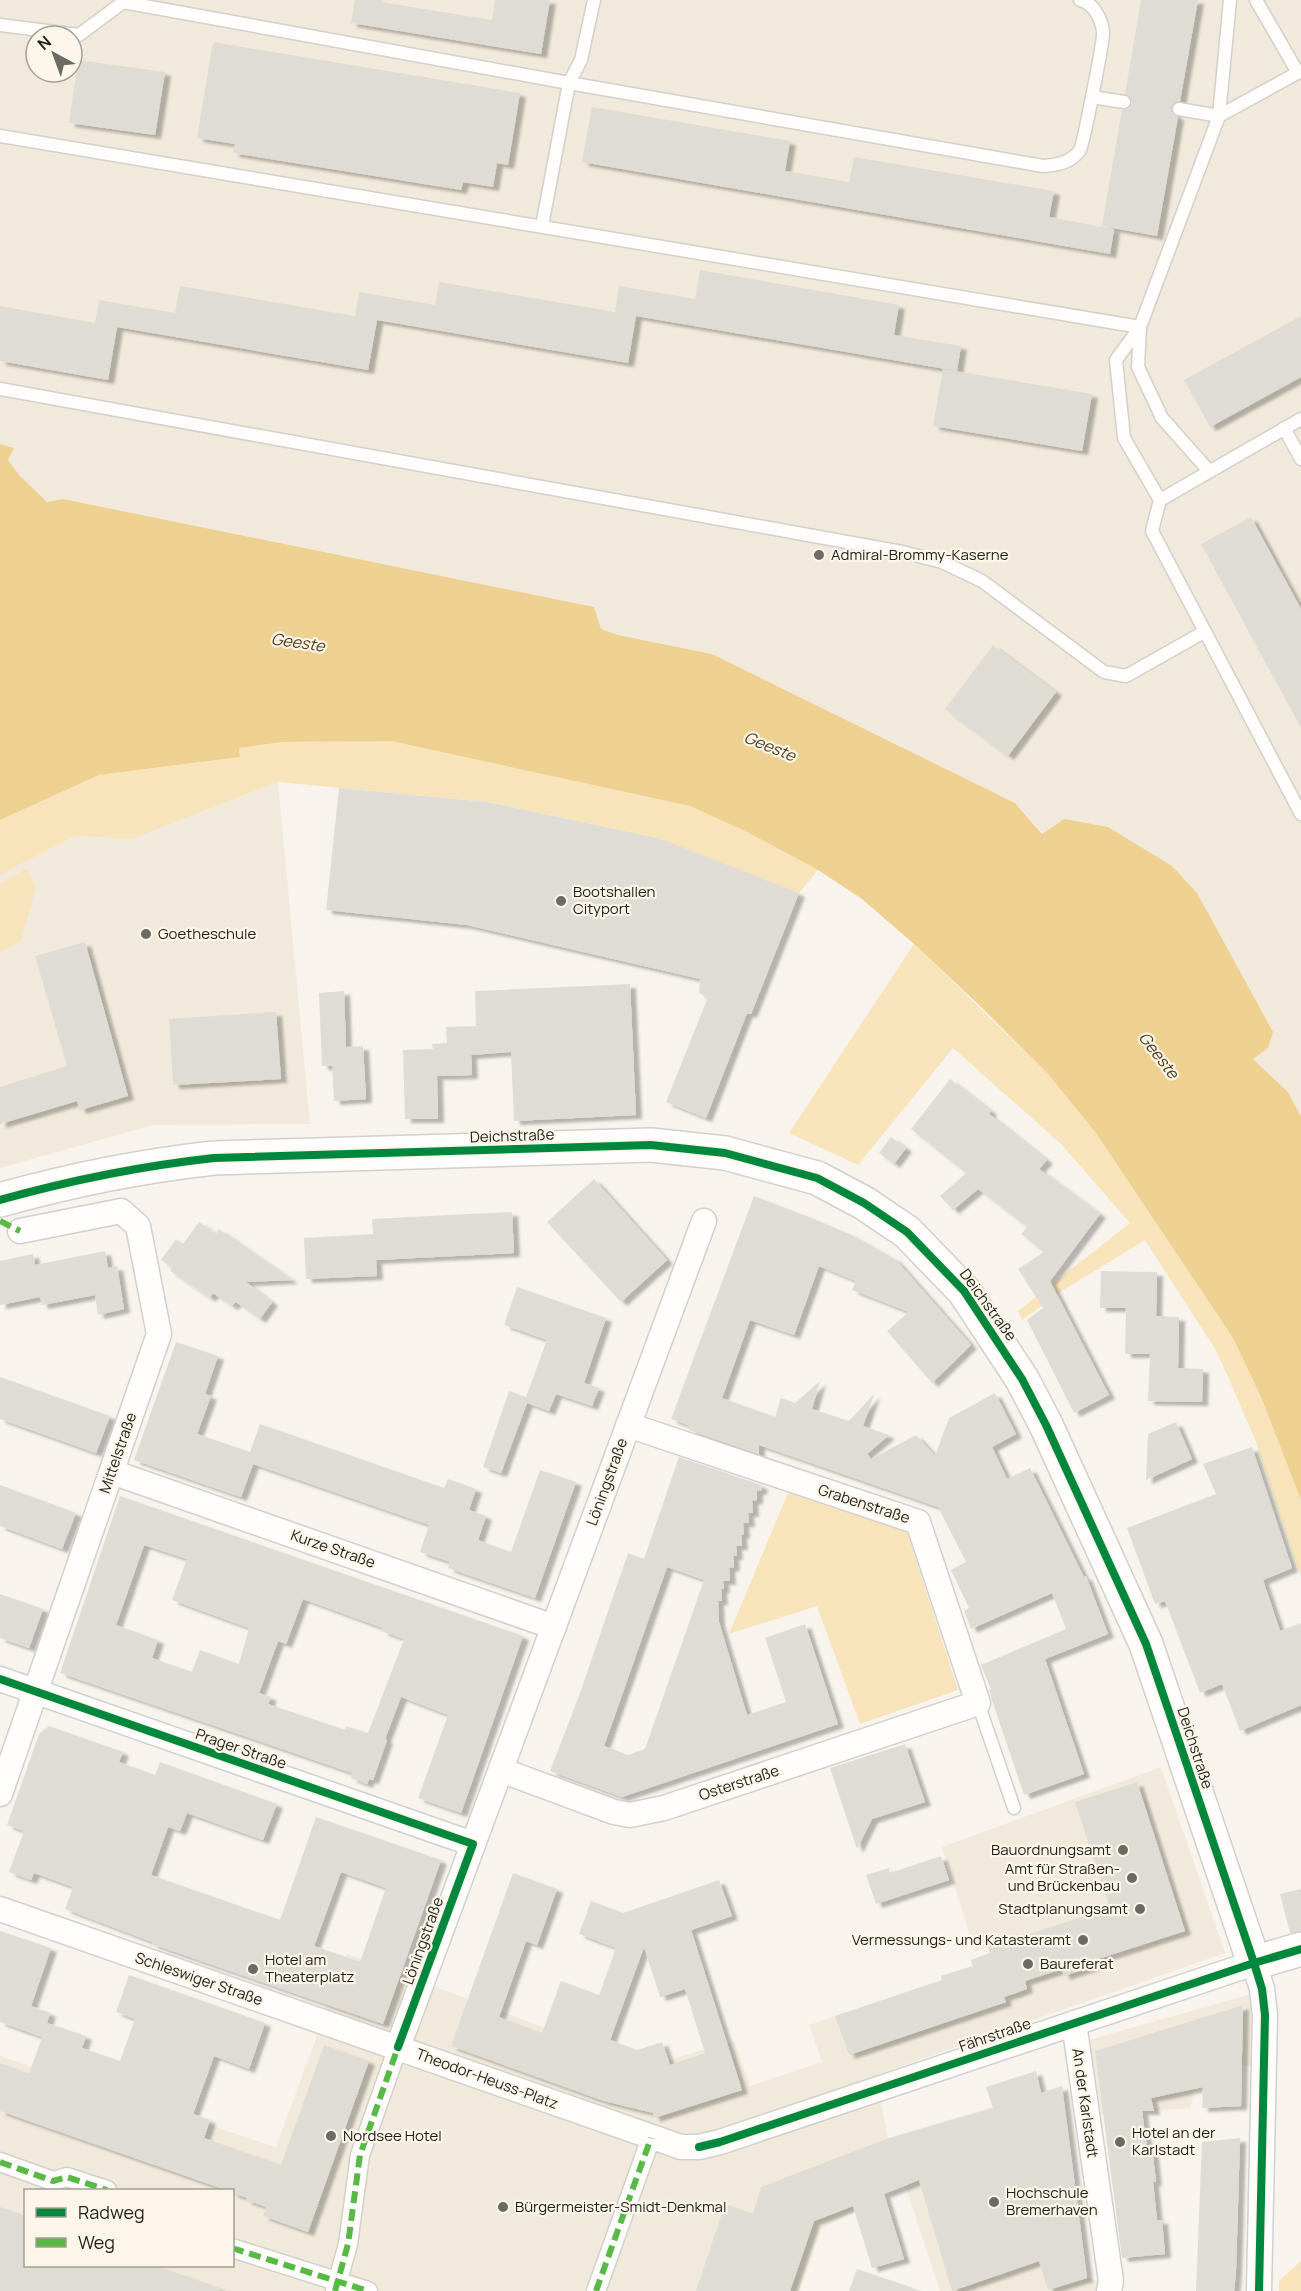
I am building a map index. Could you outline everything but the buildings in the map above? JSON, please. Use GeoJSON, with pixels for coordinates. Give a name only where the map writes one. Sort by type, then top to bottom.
{"type":"FeatureCollection","features":[{"type":"Feature","properties":{"kind":"main road","name":"Deichstraße"},"geometry":{"type":"LineString","coordinates":[[0,1200],[70,1181],[168,1163],[214,1158],[651,1145],[725,1153],[817,1178],[864,1203],[907,1232],[964,1291],[1022,1379],[1046,1425],[1139,1626],[1254,1963]]}},
{"type":"Feature","properties":{"kind":"main road","name":"Fährstraße"},"geometry":{"type":"LineString","coordinates":[[1254,1963],[1301,1949]]}},
{"type":"Feature","properties":{"kind":"street","name":"Mittelstraße"},"geometry":{"type":"LineString","coordinates":[[0,1794],[159,1334],[138,1226],[121,1211],[20,1231]]}},
{"type":"Feature","properties":{"kind":"street","name":"Löningstraße"},"geometry":{"type":"LineString","coordinates":[[398,2047],[704,1221]]}},
{"type":"Feature","properties":{"kind":"street","name":"Grabenstraße"},"geometry":{"type":"LineString","coordinates":[[628,1425],[918,1522],[978,1703]]}},
{"type":"Feature","properties":{"kind":"street","name":"Kurze Straße"},"geometry":{"type":"LineString","coordinates":[[112,1472],[554,1627]]}},
{"type":"Feature","properties":{"kind":"street","name":"Prager Straße"},"geometry":{"type":"LineString","coordinates":[[0,1679],[473,1844]]}},
{"type":"Feature","properties":{"kind":"street","name":"Osterstraße"},"geometry":{"type":"LineString","coordinates":[[501,1770],[614,1812],[630,1815],[664,1808],[978,1703]]}},
{"type":"Feature","properties":{"kind":"street","name":"Schleswiger Straße"},"geometry":{"type":"LineString","coordinates":[[0,1909],[398,2047]]}},
{"type":"Feature","properties":{"kind":"street","name":"Fährstraße"},"geometry":{"type":"LineString","coordinates":[[651,2138],[681,2146],[699,2147],[720,2142],[1254,1963]]}},
{"type":"Feature","properties":{"kind":"street","name":"Deichstraße"},"geometry":{"type":"LineString","coordinates":[[1254,1963],[1262,1989],[1265,2031],[1259,2291]]}},
{"type":"Feature","properties":{"kind":"street","name":"An der Karlstadt"},"geometry":{"type":"LineString","coordinates":[[1074,2022],[1111,2281],[1109,2291]]}},
{"type":"Feature","properties":{"kind":"street","name":"Theodor-Heuss-Platz"},"geometry":{"type":"LineString","coordinates":[[336,2286],[348,2244],[360,2155],[398,2047],[651,2138]]}},
{"type":"Feature","properties":{"kind":"street"},"geometry":{"type":"LineString","coordinates":[[596,2291],[651,2138]]}},
{"type":"Feature","properties":{"kind":"street"},"geometry":{"type":"LineString","coordinates":[[0,2162],[53,2181],[67,2177],[105,2189]]}},
{"type":"Feature","properties":{"kind":"street"},"geometry":{"type":"LineString","coordinates":[[234,2249],[296,2267],[336,2286],[368,2291]]}},
{"type":"Feature","properties":{"kind":"lane"},"geometry":{"type":"LineString","coordinates":[[542,226],[568,83],[581,60],[594,0]]}},
{"type":"Feature","properties":{"kind":"lane"},"geometry":{"type":"LineString","coordinates":[[0,26],[79,35],[124,1],[568,83],[1043,166],[1064,164],[1080,150],[1092,97],[1103,33],[1096,12],[1085,1],[1080,0]]}},
{"type":"Feature","properties":{"kind":"lane"},"geometry":{"type":"LineString","coordinates":[[1230,0],[1219,116],[1140,327],[1116,360],[1124,438],[1160,500],[1152,531],[1301,814]]}},
{"type":"Feature","properties":{"kind":"lane"},"geometry":{"type":"LineString","coordinates":[[1179,109],[1219,116],[1299,72],[1256,0]]}},
{"type":"Feature","properties":{"kind":"lane"},"geometry":{"type":"LineString","coordinates":[[1092,97],[1124,102]]}},
{"type":"Feature","properties":{"kind":"lane"},"geometry":{"type":"LineString","coordinates":[[0,136],[1140,327]]}},
{"type":"Feature","properties":{"kind":"lane"},"geometry":{"type":"LineString","coordinates":[[1140,327],[1138,367],[1162,418],[1209,471]]}},
{"type":"Feature","properties":{"kind":"lane"},"geometry":{"type":"LineString","coordinates":[[0,389],[902,552],[942,562],[982,581],[1104,672],[1126,676],[1204,632]]}},
{"type":"Feature","properties":{"kind":"lane"},"geometry":{"type":"LineString","coordinates":[[1160,500],[1301,419]]}},
{"type":"Feature","properties":{"kind":"lane"},"geometry":{"type":"LineString","coordinates":[[1284,428],[1301,459]]}},
{"type":"Feature","properties":{"kind":"lane"},"geometry":{"type":"LineString","coordinates":[[978,1703],[1014,1808]]}},
{"type":"Feature","properties":{"kind":"shaded area","name":"Admiral-Brommy-Kaserne"},"geometry":{"type":"Polygon","coordinates":[[[0,0],[1301,0],[1301,1117],[1288,1092],[1253,1059],[1015,803],[712,654],[618,635],[601,629],[593,607],[63,499],[47,502],[20,476],[8,460],[14,448],[0,444],[0,0]]]}},
{"type":"Feature","properties":{"kind":"shaded area"},"geometry":{"type":"Polygon","coordinates":[[[391,741],[691,806],[745,831],[818,870],[799,893],[658,838],[487,802],[278,782],[132,839],[75,836],[0,875],[0,820],[99,775],[240,757],[239,748],[282,742],[391,741]]]}},
{"type":"Feature","properties":{"kind":"shaded area","name":"Goetheschule"},"geometry":{"type":"Polygon","coordinates":[[[278,782],[310,1124],[153,1125],[0,1168],[0,875],[75,836],[132,839],[278,782]]]}},
{"type":"Feature","properties":{"kind":"shaded area"},"geometry":{"type":"Polygon","coordinates":[[[27,869],[36,888],[21,941],[0,952],[0,883],[27,869]]]}},
{"type":"Feature","properties":{"kind":"shaded area"},"geometry":{"type":"Polygon","coordinates":[[[914,944],[1048,1074],[1096,1133],[1233,1338],[1261,1397],[1301,1500],[1301,1577],[1255,1439],[1217,1352],[1145,1240],[1065,1289],[1022,1320],[1018,1311],[1130,1223],[1061,1144],[953,1048],[858,1165],[789,1133],[914,944]]]}},
{"type":"Feature","properties":{"kind":"shaded area"},"geometry":{"type":"Polygon","coordinates":[[[788,1493],[907,1532],[958,1690],[860,1724],[817,1606],[729,1634],[788,1493]]]}},
{"type":"Feature","properties":{"kind":"shaded area"},"geometry":{"type":"Polygon","coordinates":[[[1161,1767],[1225,1953],[876,2075],[888,2138],[1062,2086],[1087,2277],[1115,2291],[940,2291],[905,2185],[821,2229],[799,2291],[0,2291],[0,2056],[276,2147],[347,1954],[648,2066],[734,2041],[750,2086],[822,2062],[809,2025],[942,1980],[941,1976],[972,1966],[971,1960],[990,1953],[988,1947],[975,1951],[942,1847],[1161,1767]]]}},
{"type":"Feature","properties":{"kind":"shaded area"},"geometry":{"type":"Polygon","coordinates":[[[1251,1994],[1251,2066],[1204,2064],[1196,2073],[1191,2108],[1101,2115],[1085,2041],[1251,1994]]]}},
{"type":"Feature","properties":{"kind":"shaded area"},"geometry":{"type":"Polygon","coordinates":[[[1301,2261],[1301,2291],[1279,2291],[1279,2281],[1301,2261]]]}},
{"type":"Feature","properties":{"kind":"water","name":"Geeste"},"geometry":{"type":"Polygon","coordinates":[[[0,444],[14,448],[8,460],[20,476],[47,502],[63,499],[594,607],[601,629],[618,635],[712,654],[1015,803],[1042,834],[1064,819],[1108,827],[1172,866],[1197,893],[1273,1032],[1268,1048],[1253,1059],[1288,1092],[1301,1117],[1301,1500],[1261,1397],[1233,1338],[1096,1133],[1048,1074],[978,1004],[862,899],[818,870],[745,831],[690,806],[391,741],[282,742],[239,748],[240,757],[99,775],[0,820],[0,444]]]}},
{"type":"Feature","properties":{"kind":"marked path"},"geometry":{"type":"LineString","coordinates":[[0,1221],[20,1231]]}},
{"type":"Feature","properties":{"kind":"marked path"},"geometry":{"type":"LineString","coordinates":[[335,2291],[348,2244],[360,2155],[398,2047]]}},
{"type":"Feature","properties":{"kind":"marked path"},"geometry":{"type":"LineString","coordinates":[[596,2291],[651,2138]]}},
{"type":"Feature","properties":{"kind":"marked path"},"geometry":{"type":"LineString","coordinates":[[0,2162],[53,2181],[67,2177],[104,2189]]}},
{"type":"Feature","properties":{"kind":"marked path"},"geometry":{"type":"LineString","coordinates":[[234,2249],[368,2291]]}},
{"type":"Feature","properties":{"kind":"cycle path"},"geometry":{"type":"LineString","coordinates":[[0,1200],[106,1174],[214,1158],[651,1145],[725,1153],[817,1178],[864,1203],[907,1232],[964,1291],[1022,1379],[1046,1425],[1146,1644],[1254,1963],[1262,1989],[1265,2015],[1259,2291]]}},
{"type":"Feature","properties":{"kind":"cycle path"},"geometry":{"type":"LineString","coordinates":[[0,1679],[473,1844],[398,2047]]}},
{"type":"Feature","properties":{"kind":"cycle path"},"geometry":{"type":"LineString","coordinates":[[699,2147],[720,2142],[1301,1949]]}},
{"type":"Feature","properties":{"kind":"place","name":"Admiral-Brommy-Kaserne"},"geometry":{"type":"Point","coordinates":[819,555]}},
{"type":"Feature","properties":{"kind":"place","name":"Bootshallen Cityport"},"geometry":{"type":"Point","coordinates":[561,901]}},
{"type":"Feature","properties":{"kind":"place","name":"Goetheschule"},"geometry":{"type":"Point","coordinates":[146,934]}},
{"type":"Feature","properties":{"kind":"place","name":"Bauordnungsamt"},"geometry":{"type":"Point","coordinates":[1123,1850]}},
{"type":"Feature","properties":{"kind":"place","name":"Amt für Straßen- und Brückenbau"},"geometry":{"type":"Point","coordinates":[1132,1878]}},
{"type":"Feature","properties":{"kind":"place","name":"Stadtplanungsamt"},"geometry":{"type":"Point","coordinates":[1140,1909]}},
{"type":"Feature","properties":{"kind":"place","name":"Vermessungs- und Katasteramt"},"geometry":{"type":"Point","coordinates":[1083,1940]}},
{"type":"Feature","properties":{"kind":"place","name":"Baureferat"},"geometry":{"type":"Point","coordinates":[1028,1964]}},
{"type":"Feature","properties":{"kind":"place","name":"Hotel am Theaterplatz"},"geometry":{"type":"Point","coordinates":[253,1969]}},
{"type":"Feature","properties":{"kind":"place","name":"Nordsee Hotel"},"geometry":{"type":"Point","coordinates":[331,2136]}},
{"type":"Feature","properties":{"kind":"place","name":"Hotel an der Karlstadt"},"geometry":{"type":"Point","coordinates":[1120,2142]}},
{"type":"Feature","properties":{"kind":"place","name":"Hochschule Bremerhaven"},"geometry":{"type":"Point","coordinates":[994,2202]}},
{"type":"Feature","properties":{"kind":"place","name":"Bürgermeister-Smidt-Denkmal"},"geometry":{"type":"Point","coordinates":[503,2207]}}]}
